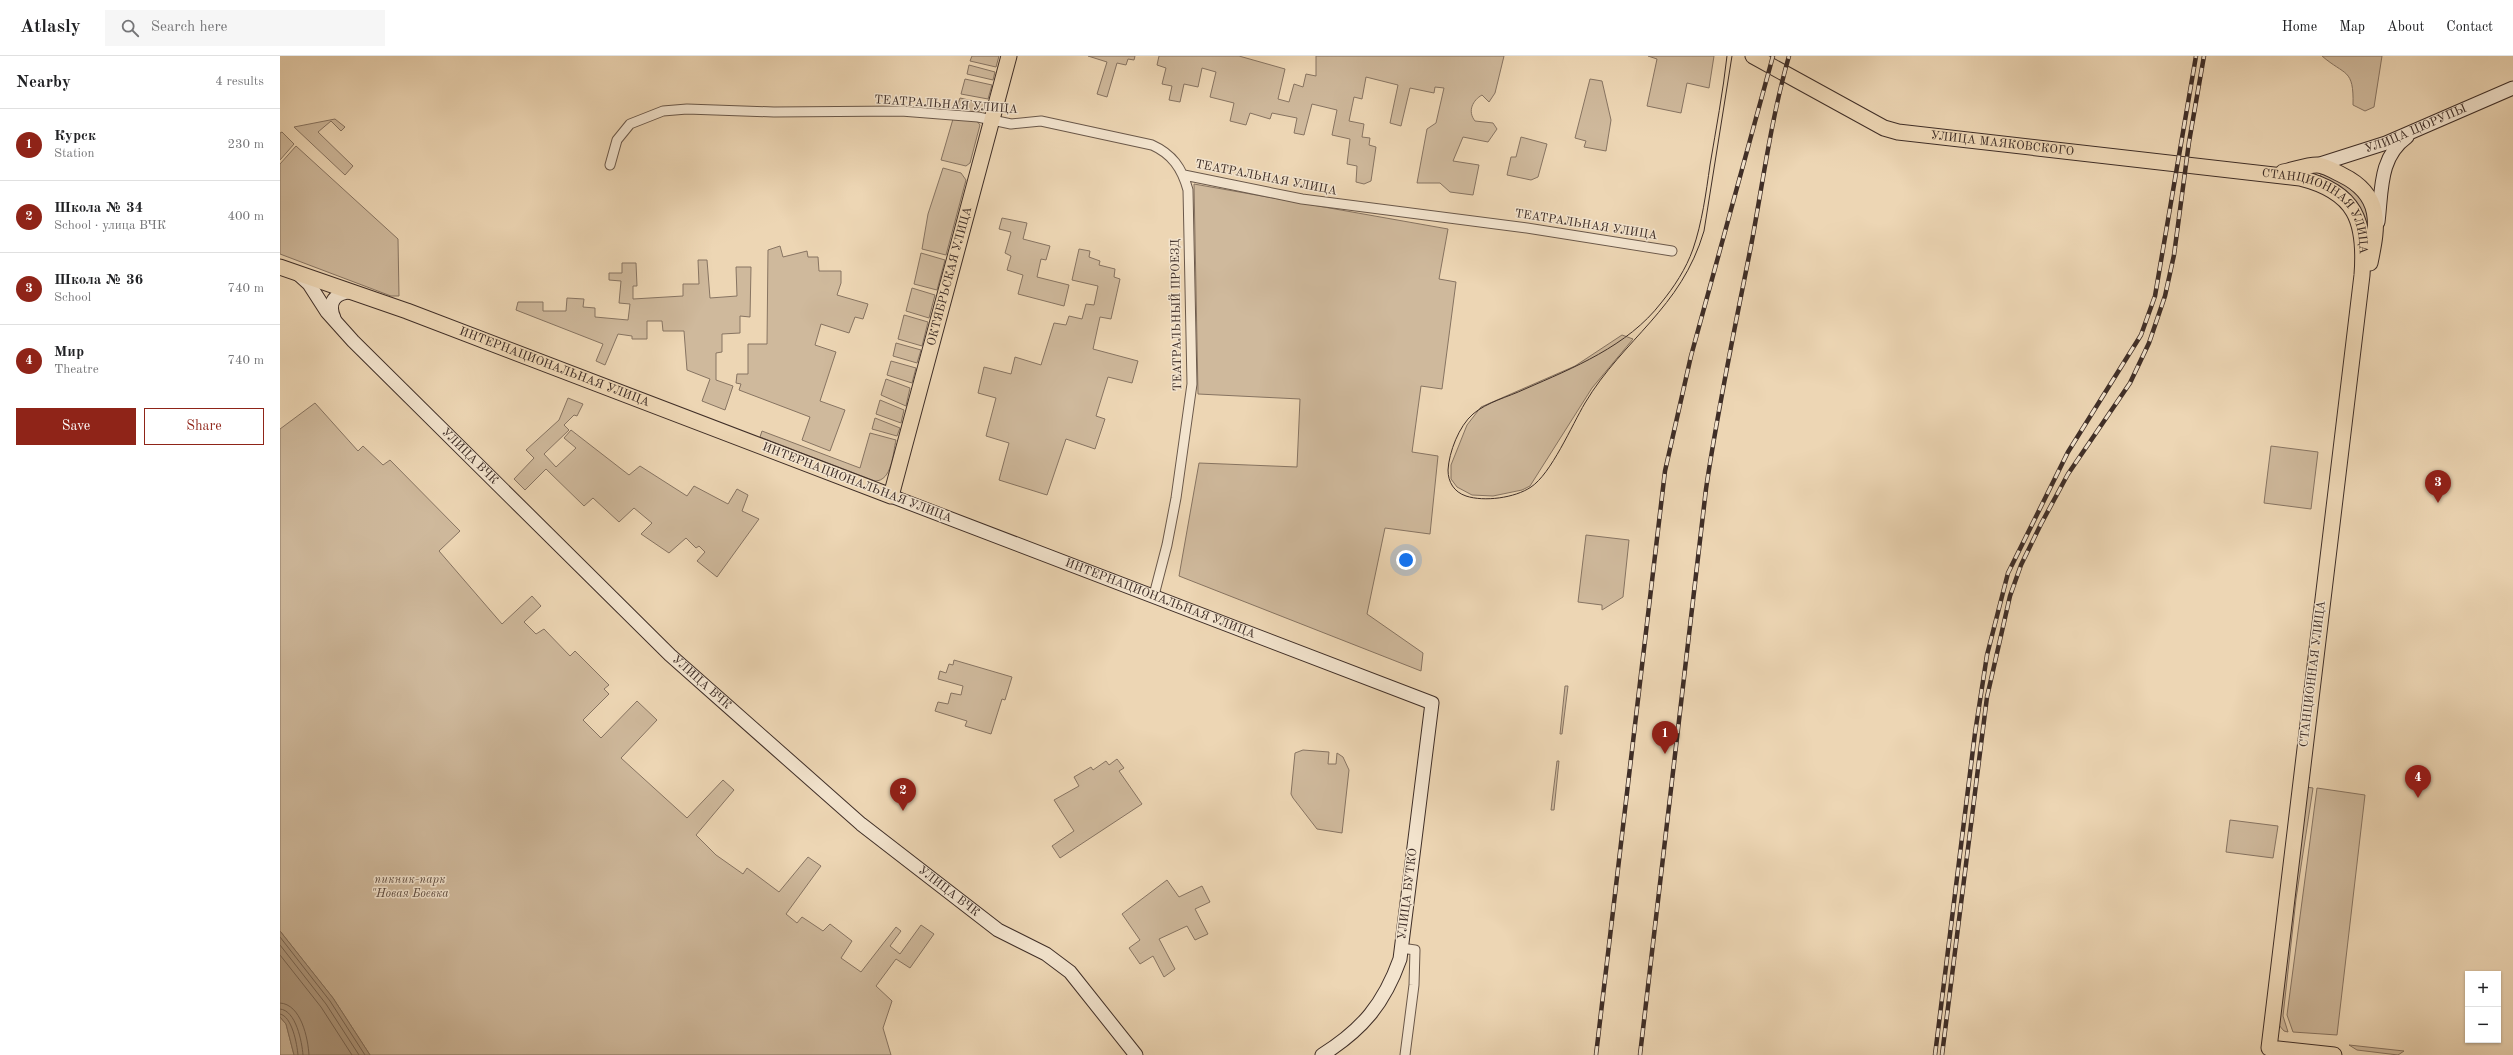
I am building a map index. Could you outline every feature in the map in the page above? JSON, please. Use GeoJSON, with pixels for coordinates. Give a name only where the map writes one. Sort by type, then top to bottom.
{"type":"FeatureCollection","features":[{"type":"Feature","properties":{"kind":"main road","name":"ОКТЯБРЬСКАЯ УЛИЦА"},"geometry":{"type":"LineString","coordinates":[[891,496],[1009,56]]}},
{"type":"Feature","properties":{"kind":"main road","name":"УЛИЦА МАЯКОВСКОГО"},"geometry":{"type":"LineString","coordinates":[[1753,56],[1821,92],[1871,123],[1898,132],[2271,174]]}},
{"type":"Feature","properties":{"kind":"main road","name":"УЛИЦА ЦЮРУПЫ"},"geometry":{"type":"LineString","coordinates":[[2317,165],[2386,142],[2513,88]]}},
{"type":"Feature","properties":{"kind":"main road","name":"СТАНЦИОННАЯ УЛИЦА"},"geometry":{"type":"LineString","coordinates":[[2360,293],[2377,230],[2387,158],[2398,144],[2422,126]]}},
{"type":"Feature","properties":{"kind":"main road","name":"СТАНЦИОННАЯ УЛИЦА"},"geometry":{"type":"LineString","coordinates":[[2271,174],[2317,165],[2347,177],[2364,191],[2374,211],[2377,230]]}},
{"type":"Feature","properties":{"kind":"main road","name":"СТАНЦИОННАЯ УЛИЦА"},"geometry":{"type":"LineString","coordinates":[[2269,1051],[2360,293],[2364,242],[2360,223],[2352,208],[2336,192],[2325,186],[2300,178],[2271,174]]}},
{"type":"Feature","properties":{"kind":"main road","name":"ИНТЕРНАЦИОНАЛЬНАЯ УЛИЦА"},"geometry":{"type":"LineString","coordinates":[[280,267],[351,292],[1154,595],[1432,703]]}},
{"type":"Feature","properties":{"kind":"main road","name":"УЛИЦА ВЧК"},"geometry":{"type":"LineString","coordinates":[[296,273],[309,284],[337,323],[670,655],[861,824],[998,930],[1046,954],[1070,972],[1136,1055]]}},
{"type":"Feature","properties":{"kind":"main road"},"geometry":{"type":"LineString","coordinates":[[337,323],[332,308],[333,298],[340,293],[351,292]]}},
{"type":"Feature","properties":{"kind":"main road","name":"УЛИЦА БУТКО"},"geometry":{"type":"LineString","coordinates":[[1322,1055],[1342,1043],[1359,1029],[1375,1010],[1394,976],[1401,948],[1432,703]]}},
{"type":"Feature","properties":{"kind":"main road"},"geometry":{"type":"LineString","coordinates":[[2269,1051],[2334,1055]]}},
{"type":"Feature","properties":{"kind":"street","name":"ТЕАТРАЛЬНАЯ УЛИЦА"},"geometry":{"type":"LineString","coordinates":[[610,165],[617,140],[627,126],[662,110],[901,111],[992,119],[1011,124],[1041,121],[1152,145],[1165,151],[1184,174],[1302,199],[1527,228],[1672,251]]}},
{"type":"Feature","properties":{"kind":"street","name":"ТЕАТРАЛЬНЫЙ ПРОЕЗД"},"geometry":{"type":"LineString","coordinates":[[1154,595],[1167,545],[1176,498],[1192,384],[1188,190],[1184,174]]}},
{"type":"Feature","properties":{"kind":"street"},"geometry":{"type":"LineString","coordinates":[[1401,948],[1415,950],[1414,985],[1406,1055]]}},
{"type":"Feature","properties":{"kind":"green space"},"geometry":{"type":"Polygon","coordinates":[[[972,56],[999,56],[996,67],[970,61],[972,56]]]}},
{"type":"Feature","properties":{"kind":"green space"},"geometry":{"type":"Polygon","coordinates":[[[1088,56],[1135,56],[1134,60],[1128,59],[1126,65],[1117,63],[1107,97],[1097,94],[1107,62],[1088,56]]]}},
{"type":"Feature","properties":{"kind":"green space"},"geometry":{"type":"Polygon","coordinates":[[[1159,56],[1239,56],[1285,69],[1278,99],[1289,102],[1294,84],[1303,87],[1306,74],[1316,76],[1316,56],[1504,56],[1495,93],[1489,102],[1482,95],[1479,97],[1472,106],[1471,110],[1475,121],[1493,123],[1497,129],[1488,142],[1463,137],[1453,161],[1479,165],[1473,195],[1450,192],[1440,183],[1417,183],[1427,129],[1436,123],[1444,88],[1435,87],[1434,93],[1410,88],[1401,126],[1390,123],[1398,85],[1366,77],[1362,99],[1354,97],[1349,121],[1364,124],[1362,137],[1370,138],[1369,145],[1376,147],[1371,181],[1364,184],[1356,182],[1357,166],[1347,164],[1350,139],[1332,135],[1337,110],[1312,104],[1304,135],[1294,133],[1297,118],[1272,113],[1270,119],[1250,113],[1246,125],[1230,121],[1234,103],[1210,97],[1216,72],[1202,68],[1198,87],[1184,84],[1180,102],[1169,100],[1172,86],[1162,84],[1166,68],[1157,65],[1159,56]]]}},
{"type":"Feature","properties":{"kind":"green space"},"geometry":{"type":"Polygon","coordinates":[[[1648,56],[1714,56],[1709,88],[1687,83],[1681,113],[1647,106],[1657,59],[1648,56]]]}},
{"type":"Feature","properties":{"kind":"green space"},"geometry":{"type":"Polygon","coordinates":[[[2322,56],[2382,56],[2374,107],[2365,111],[2353,105],[2353,93],[2350,79],[2346,74],[2322,56]]]}},
{"type":"Feature","properties":{"kind":"green space"},"geometry":{"type":"Polygon","coordinates":[[[969,65],[995,72],[993,80],[967,74],[969,65]]]}},
{"type":"Feature","properties":{"kind":"green space"},"geometry":{"type":"Polygon","coordinates":[[[965,79],[992,85],[988,99],[961,94],[965,79]]]}},
{"type":"Feature","properties":{"kind":"green space"},"geometry":{"type":"Polygon","coordinates":[[[1590,79],[1602,81],[1611,120],[1606,151],[1584,147],[1586,141],[1575,138],[1590,79]]]}},
{"type":"Feature","properties":{"kind":"green space"},"geometry":{"type":"Polygon","coordinates":[[[960,98],[986,104],[978,112],[955,113],[960,98]]]}},
{"type":"Feature","properties":{"kind":"green space"},"geometry":{"type":"Polygon","coordinates":[[[335,119],[345,127],[341,131],[331,121],[318,132],[353,166],[345,175],[294,127],[335,119]]]}},
{"type":"Feature","properties":{"kind":"green space"},"geometry":{"type":"Polygon","coordinates":[[[953,119],[976,120],[980,125],[970,163],[966,166],[941,160],[953,119]]]}},
{"type":"Feature","properties":{"kind":"green space"},"geometry":{"type":"Polygon","coordinates":[[[282,132],[294,144],[280,160],[280,133],[282,132]]]}},
{"type":"Feature","properties":{"kind":"green space"},"geometry":{"type":"Polygon","coordinates":[[[1521,137],[1547,144],[1538,177],[1531,180],[1507,175],[1511,157],[1516,157],[1521,137]]]}},
{"type":"Feature","properties":{"kind":"green space"},"geometry":{"type":"Polygon","coordinates":[[[296,146],[398,239],[399,296],[391,296],[280,254],[280,164],[296,146]]]}},
{"type":"Feature","properties":{"kind":"green space"},"geometry":{"type":"Polygon","coordinates":[[[943,168],[961,173],[966,180],[946,255],[922,249],[928,214],[943,168]]]}},
{"type":"Feature","properties":{"kind":"green space"},"geometry":{"type":"Polygon","coordinates":[[[2322,173],[2327,173],[2357,193],[2369,210],[2368,232],[2367,226],[2320,176],[2322,173]]]}},
{"type":"Feature","properties":{"kind":"green space"},"geometry":{"type":"Polygon","coordinates":[[[1194,184],[1448,229],[1439,279],[1456,282],[1442,389],[1421,386],[1412,452],[1438,456],[1430,534],[1385,528],[1367,614],[1423,653],[1421,671],[1179,576],[1199,463],[1297,467],[1300,399],[1198,394],[1194,184]]]}},
{"type":"Feature","properties":{"kind":"green space"},"geometry":{"type":"Polygon","coordinates":[[[1002,218],[1027,223],[1023,239],[1050,246],[1046,260],[1041,259],[1037,277],[1069,285],[1064,306],[1018,294],[1023,275],[1007,270],[1011,256],[1005,253],[1011,232],[999,229],[1002,218]]]}},
{"type":"Feature","properties":{"kind":"green space"},"geometry":{"type":"Polygon","coordinates":[[[780,246],[783,257],[807,251],[808,257],[818,257],[819,271],[841,271],[841,283],[837,295],[868,304],[863,319],[855,317],[849,333],[821,324],[815,345],[836,352],[820,401],[845,410],[830,451],[802,440],[810,417],[739,390],[741,384],[736,383],[737,374],[748,374],[748,344],[767,344],[768,250],[780,246]]]}},
{"type":"Feature","properties":{"kind":"green space"},"geometry":{"type":"Polygon","coordinates":[[[1079,249],[1090,251],[1089,257],[1100,261],[1099,265],[1115,269],[1114,277],[1120,279],[1111,319],[1100,317],[1093,349],[1138,361],[1132,383],[1108,377],[1096,416],[1105,419],[1095,449],[1066,439],[1047,495],[999,480],[1009,443],[986,436],[996,398],[978,393],[984,367],[1011,374],[1015,357],[1041,365],[1054,323],[1066,325],[1069,316],[1082,319],[1086,304],[1094,305],[1098,286],[1072,280],[1079,249]]]}},
{"type":"Feature","properties":{"kind":"green space"},"geometry":{"type":"Polygon","coordinates":[[[921,253],[945,260],[937,290],[914,284],[921,253]]]}},
{"type":"Feature","properties":{"kind":"green space"},"geometry":{"type":"Polygon","coordinates":[[[698,260],[707,260],[710,298],[737,296],[736,267],[751,267],[750,317],[740,316],[740,333],[722,334],[722,352],[716,353],[716,380],[733,386],[725,410],[702,401],[710,379],[687,370],[684,331],[663,331],[662,321],[647,321],[647,339],[632,339],[632,336],[618,334],[605,365],[596,361],[603,344],[516,310],[518,302],[543,302],[543,311],[566,311],[567,298],[584,299],[583,307],[595,308],[595,317],[628,320],[630,304],[619,303],[621,281],[609,280],[609,273],[622,273],[622,263],[636,263],[637,286],[633,286],[633,299],[683,296],[683,284],[699,284],[698,260]]]}},
{"type":"Feature","properties":{"kind":"green space"},"geometry":{"type":"Polygon","coordinates":[[[912,288],[935,295],[929,318],[906,311],[912,288]]]}},
{"type":"Feature","properties":{"kind":"green space"},"geometry":{"type":"Polygon","coordinates":[[[904,315],[928,322],[922,346],[898,339],[904,315]]]}},
{"type":"Feature","properties":{"kind":"green space"},"geometry":{"type":"Polygon","coordinates":[[[1622,335],[1633,339],[1592,388],[1530,486],[1522,490],[1493,496],[1472,495],[1457,487],[1451,479],[1451,465],[1467,425],[1481,407],[1575,366],[1622,335]]]}},
{"type":"Feature","properties":{"kind":"green space"},"geometry":{"type":"Polygon","coordinates":[[[896,343],[921,350],[917,363],[893,356],[896,343]]]}},
{"type":"Feature","properties":{"kind":"green space"},"geometry":{"type":"Polygon","coordinates":[[[891,361],[916,368],[912,383],[887,375],[891,361]]]}},
{"type":"Feature","properties":{"kind":"green space"},"geometry":{"type":"Polygon","coordinates":[[[886,379],[910,388],[906,406],[881,395],[886,379]]]}},
{"type":"Feature","properties":{"kind":"green space"},"geometry":{"type":"Polygon","coordinates":[[[568,398],[583,404],[577,416],[574,415],[564,425],[569,430],[544,454],[556,467],[576,448],[564,438],[571,430],[629,475],[640,466],[687,496],[694,486],[728,504],[737,489],[748,495],[742,511],[759,519],[717,577],[697,561],[705,552],[699,546],[696,548],[686,538],[669,553],[641,534],[652,523],[634,508],[619,522],[593,498],[584,506],[546,469],[525,490],[514,479],[534,458],[526,450],[559,420],[568,398]]]}},
{"type":"Feature","properties":{"kind":"green space"},"geometry":{"type":"Polygon","coordinates":[[[880,400],[904,410],[901,423],[876,414],[880,400]]]}},
{"type":"Feature","properties":{"kind":"green space","name":"пикник-парк \"Новая Боевка"},"geometry":{"type":"Polygon","coordinates":[[[315,403],[358,451],[363,446],[383,465],[390,460],[460,531],[439,551],[502,624],[532,596],[541,606],[524,622],[536,634],[544,629],[570,656],[575,651],[609,685],[604,689],[609,694],[583,720],[601,738],[637,701],[657,720],[621,758],[687,818],[723,780],[734,790],[696,835],[716,855],[743,874],[747,868],[779,892],[808,857],[821,866],[786,914],[797,923],[802,917],[823,931],[830,924],[852,941],[841,958],[861,972],[896,927],[901,931],[890,946],[900,954],[921,925],[934,934],[910,968],[896,959],[876,986],[892,1001],[883,1028],[891,1055],[370,1055],[333,998],[280,931],[280,429],[315,403]]]}},
{"type":"Feature","properties":{"kind":"green space"},"geometry":{"type":"Polygon","coordinates":[[[875,418],[900,428],[897,436],[872,429],[875,418]]]}},
{"type":"Feature","properties":{"kind":"green space"},"geometry":{"type":"Polygon","coordinates":[[[762,431],[860,468],[870,433],[896,440],[893,459],[888,471],[881,480],[875,481],[760,437],[762,431]]]}},
{"type":"Feature","properties":{"kind":"green space"},"geometry":{"type":"Polygon","coordinates":[[[2271,446],[2318,452],[2311,509],[2264,503],[2271,446]]]}},
{"type":"Feature","properties":{"kind":"green space"},"geometry":{"type":"Polygon","coordinates":[[[1586,535],[1629,540],[1623,597],[1602,610],[1602,605],[1578,602],[1586,535]]]}},
{"type":"Feature","properties":{"kind":"green space"},"geometry":{"type":"Polygon","coordinates":[[[954,660],[1012,677],[1005,700],[1002,699],[991,734],[965,726],[967,721],[935,711],[938,702],[948,704],[951,693],[961,695],[963,686],[938,679],[940,671],[946,673],[949,664],[953,665],[954,660]]]}},
{"type":"Feature","properties":{"kind":"green space"},"geometry":{"type":"Polygon","coordinates":[[[1565,686],[1568,686],[1562,734],[1560,734],[1565,686]]]}},
{"type":"Feature","properties":{"kind":"green space"},"geometry":{"type":"Polygon","coordinates":[[[1303,750],[1329,752],[1328,764],[1336,764],[1337,753],[1343,757],[1349,770],[1342,833],[1317,829],[1291,794],[1295,753],[1303,750]]]}},
{"type":"Feature","properties":{"kind":"green space"},"geometry":{"type":"Polygon","coordinates":[[[1117,759],[1124,768],[1119,771],[1142,804],[1060,858],[1052,846],[1074,831],[1054,800],[1079,786],[1074,777],[1091,767],[1093,770],[1106,761],[1109,765],[1117,759]]]}},
{"type":"Feature","properties":{"kind":"green space"},"geometry":{"type":"Polygon","coordinates":[[[1557,761],[1559,761],[1554,810],[1551,810],[1557,761]]]}},
{"type":"Feature","properties":{"kind":"green space"},"geometry":{"type":"Polygon","coordinates":[[[2306,787],[2313,788],[2296,899],[2283,1016],[2288,1032],[2284,1031],[2278,1024],[2306,787]]]}},
{"type":"Feature","properties":{"kind":"green space"},"geometry":{"type":"Polygon","coordinates":[[[2317,788],[2365,795],[2337,1035],[2293,1032],[2287,1015],[2317,788]]]}},
{"type":"Feature","properties":{"kind":"green space"},"geometry":{"type":"Polygon","coordinates":[[[2230,820],[2278,826],[2273,858],[2226,852],[2230,820]]]}},
{"type":"Feature","properties":{"kind":"green space"},"geometry":{"type":"Polygon","coordinates":[[[1167,880],[1179,897],[1202,886],[1210,902],[1195,909],[1208,934],[1195,940],[1187,926],[1159,939],[1175,969],[1164,977],[1153,956],[1140,964],[1129,948],[1140,940],[1122,914],[1167,880]]]}},
{"type":"Feature","properties":{"kind":"green space"},"geometry":{"type":"Polygon","coordinates":[[[280,1017],[286,1024],[294,1055],[280,1055],[280,1017]]]}},
{"type":"Feature","properties":{"kind":"green space"},"geometry":{"type":"Polygon","coordinates":[[[2349,1045],[2404,1051],[2398,1055],[2357,1050],[2349,1045]]]}},
{"type":"Feature","properties":{"kind":"water"},"geometry":{"type":"Polygon","coordinates":[[[280,931],[333,998],[370,1055],[294,1055],[286,1024],[280,1017],[280,931]]]}},
{"type":"Feature","properties":{"kind":"tram line"},"geometry":{"type":"LineString","coordinates":[[1727,56],[1701,218],[1693,249],[1679,278],[1666,297],[1648,318],[1633,332],[1616,344],[1580,364],[1491,403],[1473,414],[1459,432],[1450,455],[1448,470],[1449,479],[1452,486],[1458,492],[1473,498],[1499,498],[1517,494],[1539,481],[1561,448],[1585,403],[1600,380],[1667,303],[1681,282],[1694,258],[1704,231],[1732,56]]}},
{"type":"Feature","properties":{"kind":"railway"},"geometry":{"type":"LineString","coordinates":[[1596,1055],[1665,471],[1691,356],[1773,56]]}},
{"type":"Feature","properties":{"kind":"railway"},"geometry":{"type":"LineString","coordinates":[[1640,1055],[1706,489],[1721,397],[1751,246],[1772,127],[1789,56]]}},
{"type":"Feature","properties":{"kind":"railway"},"geometry":{"type":"LineString","coordinates":[[1935,1055],[1975,733],[1987,655],[2008,573],[2068,452],[2141,335],[2155,296],[2196,56]]}},
{"type":"Feature","properties":{"kind":"railway"},"geometry":{"type":"LineString","coordinates":[[1942,1055],[1987,697],[2010,596],[2021,565],[2068,474],[2130,383],[2149,343],[2165,296],[2174,255],[2189,142],[2204,56]]}},
{"type":"Feature","properties":{"kind":"place","name":"Школа № 36"},"geometry":{"type":"Point","coordinates":[2438,503]}},
{"type":"Feature","properties":{"kind":"place","name":"Курск"},"geometry":{"type":"Point","coordinates":[1665,754]}},
{"type":"Feature","properties":{"kind":"place","name":"Мир"},"geometry":{"type":"Point","coordinates":[2418,798]}},
{"type":"Feature","properties":{"kind":"place","name":"Школа № 34"},"geometry":{"type":"Point","coordinates":[903,811]}}]}
